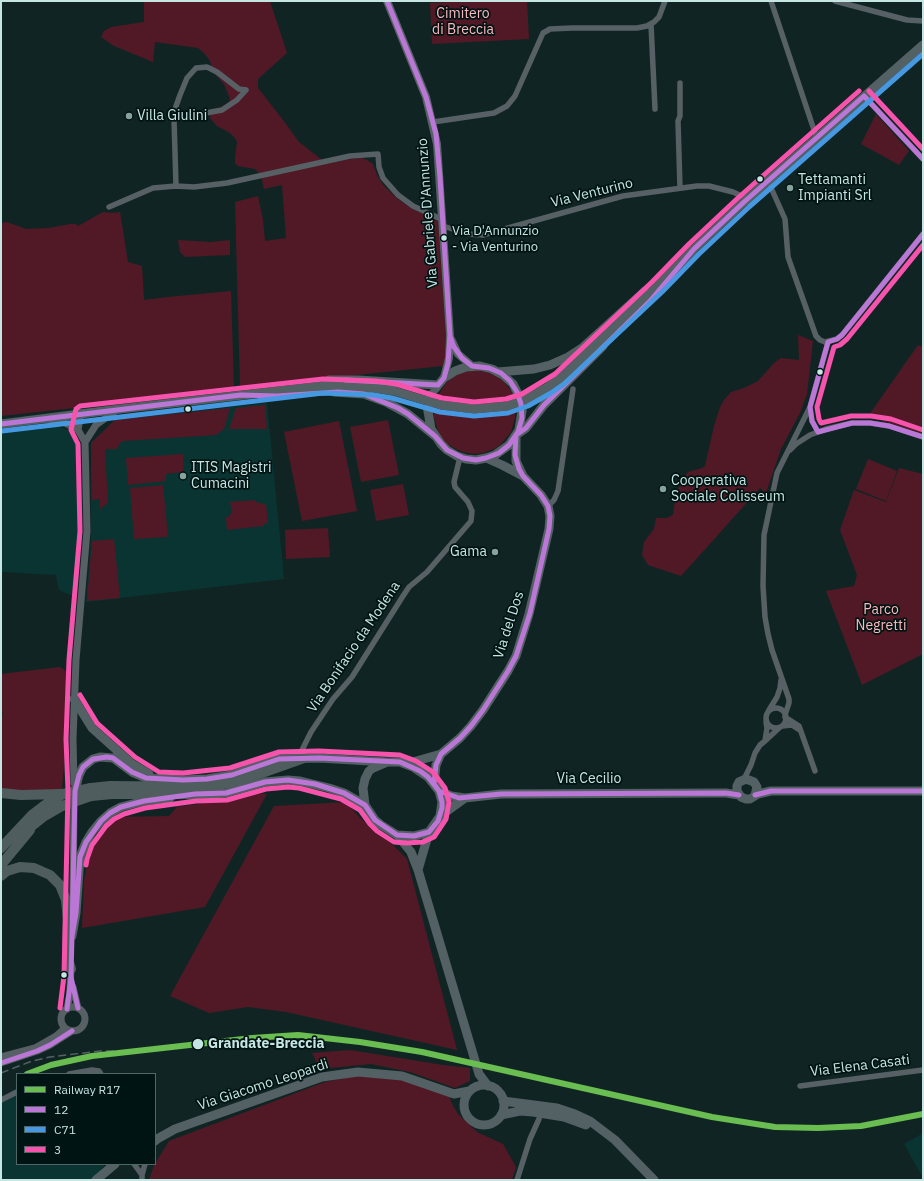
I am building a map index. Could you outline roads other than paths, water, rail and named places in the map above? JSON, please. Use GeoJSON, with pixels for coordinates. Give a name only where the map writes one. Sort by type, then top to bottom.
{"type":"FeatureCollection","features":[{"type":"Feature","properties":{"kind":"highway"},"geometry":{"type":"LineString","coordinates":[[1,856],[24,831],[38,821],[62,806],[91,792],[110,786],[215,786],[245,779],[304,758]]}},
{"type":"Feature","properties":{"kind":"highway"},"geometry":{"type":"LineString","coordinates":[[1,793],[28,796],[91,792],[112,794],[195,794]]}},
{"type":"Feature","properties":{"kind":"highway"},"geometry":{"type":"LineString","coordinates":[[1,848],[32,815],[63,794]]}},
{"type":"Feature","properties":{"kind":"highway"},"geometry":{"type":"LineString","coordinates":[[1,865],[38,821]]}},
{"type":"Feature","properties":{"kind":"highway"},"geometry":{"type":"LineString","coordinates":[[1,876],[20,867],[34,868],[50,875],[60,886],[66,900],[68,920],[67,956],[71,973]]}},
{"type":"Feature","properties":{"kind":"main road","name":"Via Gabriele D'Annunzio"},"geometry":{"type":"LineString","coordinates":[[387,1],[426,97],[437,144],[450,336],[449,358],[441,381]]}},
{"type":"Feature","properties":{"kind":"main road"},"geometry":{"type":"LineString","coordinates":[[1,424],[81,413],[322,386],[375,388],[394,391],[458,408],[474,409],[507,406],[537,394],[559,379],[748,199],[923,45]]}},
{"type":"Feature","properties":{"kind":"main road"},"geometry":{"type":"LineString","coordinates":[[498,372],[534,370],[543,368],[568,357],[582,348],[637,297],[685,259]]}},
{"type":"Feature","properties":{"kind":"main road"},"geometry":{"type":"LineString","coordinates":[[516,435],[526,428],[544,405],[650,301],[685,259]]}},
{"type":"Feature","properties":{"kind":"main road","name":"Via Gabriele D'Annunzio"},"geometry":{"type":"LineString","coordinates":[[450,336],[458,354],[472,366]]}},
{"type":"Feature","properties":{"kind":"main road"},"geometry":{"type":"LineString","coordinates":[[241,395],[277,396],[338,392],[364,394],[398,408],[435,436],[447,450],[460,457],[472,459],[486,458],[495,455],[504,450],[516,435],[521,423],[522,411],[520,398],[513,384],[498,372],[485,367],[472,366],[455,371],[441,381],[432,394],[428,411],[430,426],[435,436]]}},
{"type":"Feature","properties":{"kind":"main road"},"geometry":{"type":"LineString","coordinates":[[241,395],[276,386],[331,380],[441,381]]}},
{"type":"Feature","properties":{"kind":"main road"},"geometry":{"type":"LineString","coordinates":[[516,435],[516,461],[523,476],[541,495],[548,506]]}},
{"type":"Feature","properties":{"kind":"main road"},"geometry":{"type":"LineString","coordinates":[[486,458],[523,476]]}},
{"type":"Feature","properties":{"kind":"main road","name":"Via del Dos"},"geometry":{"type":"LineString","coordinates":[[406,764],[441,754],[460,738],[479,715],[500,684],[516,656],[530,614],[549,529],[550,516],[548,506]]}},
{"type":"Feature","properties":{"kind":"main road"},"geometry":{"type":"LineString","coordinates":[[74,699],[92,728],[131,763],[157,779]]}},
{"type":"Feature","properties":{"kind":"main road"},"geometry":{"type":"LineString","coordinates":[[440,816],[442,802],[437,788],[435,769],[441,754]]}},
{"type":"Feature","properties":{"kind":"main road","name":"Via Cecilio"},"geometry":{"type":"LineString","coordinates":[[74,791],[83,767],[93,759],[100,757],[113,758],[140,776],[157,779],[183,780],[232,775],[279,759],[304,758],[406,764],[428,777],[437,788],[454,797],[465,798],[501,794],[726,793],[740,796]]}},
{"type":"Feature","properties":{"kind":"main road"},"geometry":{"type":"LineString","coordinates":[[365,805],[363,788],[369,771],[387,762]]}},
{"type":"Feature","properties":{"kind":"main road"},"geometry":{"type":"LineString","coordinates":[[785,791],[755,783],[749,779],[741,782],[737,792],[740,796],[750,799],[755,795],[771,791],[785,791],[923,791]]}},
{"type":"Feature","properties":{"kind":"main road"},"geometry":{"type":"LineString","coordinates":[[72,936],[76,913],[80,857],[86,842],[101,821],[110,813],[133,803],[195,794],[226,793],[265,782],[288,780],[308,782],[344,793],[365,805],[375,820],[397,835],[411,852],[418,870],[478,1073],[488,1086],[498,1091],[501,1096],[503,1101],[501,1115]]}},
{"type":"Feature","properties":{"kind":"main road","name":"Via Cecilio"},"geometry":{"type":"LineString","coordinates":[[714,793],[741,782]]}},
{"type":"Feature","properties":{"kind":"main road"},"geometry":{"type":"LineString","coordinates":[[755,783],[757,790],[755,795]]}},
{"type":"Feature","properties":{"kind":"main road","name":"Via Cecilio"},"geometry":{"type":"LineString","coordinates":[[418,870],[429,832],[440,816],[465,798]]}},
{"type":"Feature","properties":{"kind":"main road"},"geometry":{"type":"LineString","coordinates":[[397,835],[414,836],[429,832]]}},
{"type":"Feature","properties":{"kind":"main road","name":"Via Giacomo Leopardi"},"geometry":{"type":"LineString","coordinates":[[156,1140],[175,1129],[322,1077],[358,1072],[402,1076],[454,1094]]}},
{"type":"Feature","properties":{"kind":"main road"},"geometry":{"type":"LineString","coordinates":[[464,1110],[465,1097],[473,1089],[478,1073]]}},
{"type":"Feature","properties":{"kind":"main road"},"geometry":{"type":"LineString","coordinates":[[488,1086],[454,1094],[467,1117],[480,1125],[490,1124],[501,1115],[520,1111],[564,1117],[603,1130]]}},
{"type":"Feature","properties":{"kind":"main road"},"geometry":{"type":"LineString","coordinates":[[503,1101],[557,1108],[590,1121],[612,1137],[654,1180]]}},
{"type":"Feature","properties":{"kind":"main road","name":"Via Giacomo Leopardi"},"geometry":{"type":"LineString","coordinates":[[156,1132],[175,1129]]}},
{"type":"Feature","properties":{"kind":"main road"},"geometry":{"type":"LineString","coordinates":[[97,1178],[106,1165]]}},
{"type":"Feature","properties":{"kind":"main road"},"geometry":{"type":"LineString","coordinates":[[97,1178],[114,1165]]}},
{"type":"Feature","properties":{"kind":"street"},"geometry":{"type":"LineString","coordinates":[[433,122],[494,113],[507,106],[515,96],[543,33],[550,29],[637,28],[654,22],[659,17],[665,1]]}},
{"type":"Feature","properties":{"kind":"street"},"geometry":{"type":"LineString","coordinates":[[771,1],[817,139]]}},
{"type":"Feature","properties":{"kind":"street"},"geometry":{"type":"LineString","coordinates":[[838,1],[907,20],[923,21]]}},
{"type":"Feature","properties":{"kind":"street"},"geometry":{"type":"LineString","coordinates":[[651,24],[655,108]]}},
{"type":"Feature","properties":{"kind":"street"},"geometry":{"type":"LineString","coordinates":[[109,207],[153,188],[176,186],[174,119],[175,109],[187,78],[196,68],[207,67],[217,72],[239,89],[246,90],[238,100],[222,110],[174,119]]}},
{"type":"Feature","properties":{"kind":"street"},"geometry":{"type":"LineString","coordinates":[[680,83],[680,116],[678,121],[680,188]]}},
{"type":"Feature","properties":{"kind":"street"},"geometry":{"type":"LineString","coordinates":[[864,96],[923,159]]}},
{"type":"Feature","properties":{"kind":"street","name":"Via Venturino"},"geometry":{"type":"LineString","coordinates":[[176,186],[194,187],[227,183],[350,156],[378,154],[383,178],[398,195],[417,209],[443,223],[468,234],[483,235],[623,196],[680,188],[708,186],[733,192],[748,199]]}},
{"type":"Feature","properties":{"kind":"street"},"geometry":{"type":"LineString","coordinates":[[768,181],[786,219],[788,257],[816,336],[820,340],[828,342],[837,339],[842,335],[923,234]]}},
{"type":"Feature","properties":{"kind":"street"},"geometry":{"type":"LineString","coordinates":[[755,783],[751,772],[756,753],[760,745],[780,727],[785,720],[789,703],[768,634],[765,617],[764,535],[771,495],[777,473],[810,407],[828,342]]}},
{"type":"Feature","properties":{"kind":"street"},"geometry":{"type":"LineString","coordinates":[[548,506],[554,500],[558,491],[573,388]]}},
{"type":"Feature","properties":{"kind":"street"},"geometry":{"type":"LineString","coordinates":[[810,407],[812,421],[818,432]]}},
{"type":"Feature","properties":{"kind":"street"},"geometry":{"type":"LineString","coordinates":[[85,442],[101,420],[120,409]]}},
{"type":"Feature","properties":{"kind":"street"},"geometry":{"type":"LineString","coordinates":[[78,430],[81,413]]}},
{"type":"Feature","properties":{"kind":"street"},"geometry":{"type":"LineString","coordinates":[[43,419],[63,422],[78,430],[85,442],[87,531],[74,699],[72,936],[71,973],[67,1009]]}},
{"type":"Feature","properties":{"kind":"street"},"geometry":{"type":"LineString","coordinates":[[785,456],[796,444],[810,435],[826,428],[852,423],[870,423],[889,426],[923,437]]}},
{"type":"Feature","properties":{"kind":"street","name":"Via Bonifacio da Modena"},"geometry":{"type":"LineString","coordinates":[[304,758],[302,750],[311,732],[333,699],[352,677],[409,587],[426,572],[471,521],[472,511],[468,502],[455,487],[455,478],[460,457]]}},
{"type":"Feature","properties":{"kind":"street"},"geometry":{"type":"LineString","coordinates":[[765,741],[767,728],[766,714],[777,697],[780,688],[780,675]]}},
{"type":"Feature","properties":{"kind":"street"},"geometry":{"type":"LineString","coordinates":[[769,710],[773,708],[780,709],[785,716],[799,726],[815,771]]}},
{"type":"Feature","properties":{"kind":"street"},"geometry":{"type":"LineString","coordinates":[[766,722],[772,728],[792,725],[802,734]]}},
{"type":"Feature","properties":{"kind":"street"},"geometry":{"type":"LineString","coordinates":[[741,782],[752,765]]}},
{"type":"Feature","properties":{"kind":"street"},"geometry":{"type":"LineString","coordinates":[[71,973],[78,1008]]}},
{"type":"Feature","properties":{"kind":"street"},"geometry":{"type":"LineString","coordinates":[[1,1057],[35,1048],[69,1029],[81,1028],[85,1022],[84,1012],[78,1008],[71,1007],[67,1009],[64,1011],[61,1018],[63,1025],[69,1029]]}},
{"type":"Feature","properties":{"kind":"street"},"geometry":{"type":"LineString","coordinates":[[1,1063],[50,1045],[69,1029]]}},
{"type":"Feature","properties":{"kind":"street"},"geometry":{"type":"LineString","coordinates":[[75,1073],[92,1070],[99,1071],[100,1073]]}},
{"type":"Feature","properties":{"kind":"street","name":"Via Elena Casati"},"geometry":{"type":"LineString","coordinates":[[800,1086],[923,1070]]}},
{"type":"Feature","properties":{"kind":"street"},"geometry":{"type":"LineString","coordinates":[[1,1100],[16,1092]]}},
{"type":"Feature","properties":{"kind":"street"},"geometry":{"type":"LineString","coordinates":[[517,1180],[530,1139],[539,1119]]}},
{"type":"Feature","properties":{"kind":"street"},"geometry":{"type":"LineString","coordinates":[[135,1165],[142,1177]]}},
{"type":"Feature","properties":{"kind":"street"},"geometry":{"type":"LineString","coordinates":[[142,1177],[145,1165]]}},
{"type":"Feature","properties":{"kind":"railway"},"geometry":{"type":"LineString","coordinates":[[1,1073],[32,1061],[50,1057],[100,1051],[130,1051]]}},
{"type":"Feature","properties":{"kind":"rail line","name":"R17"},"geometry":{"type":"LineString","coordinates":[[30,1073],[51,1065],[92,1056],[252,1038],[298,1035],[360,1042],[422,1052],[712,1117],[775,1127],[818,1128],[861,1126],[923,1114]]}},
{"type":"Feature","properties":{"kind":"place","name":"Villa Giulini"},"geometry":{"type":"Point","coordinates":[129,116]}},
{"type":"Feature","properties":{"kind":"place","name":"Tettamanti Impianti Srl"},"geometry":{"type":"Point","coordinates":[790,188]}},
{"type":"Feature","properties":{"kind":"place","name":"Via D'Annunzio - Via Venturino"},"geometry":{"type":"Point","coordinates":[444,238]}},
{"type":"Feature","properties":{"kind":"place","name":"ITIS Magistri Cumacini"},"geometry":{"type":"Point","coordinates":[183,476]}},
{"type":"Feature","properties":{"kind":"place","name":"Cooperativa Sociale Colisseum"},"geometry":{"type":"Point","coordinates":[663,489]}},
{"type":"Feature","properties":{"kind":"place","name":"Gama"},"geometry":{"type":"Point","coordinates":[495,552]}},
{"type":"Feature","properties":{"kind":"place","name":"Grandate-Breccia"},"geometry":{"type":"Point","coordinates":[198,1044]}},
{"type":"Feature","properties":{"kind":"park label","name":"Cimitero di Breccia"},"geometry":{"type":"Point","coordinates":[463,22]}},
{"type":"Feature","properties":{"kind":"park label","name":"Parco Negretti"},"geometry":{"type":"Point","coordinates":[881,618]}}]}
